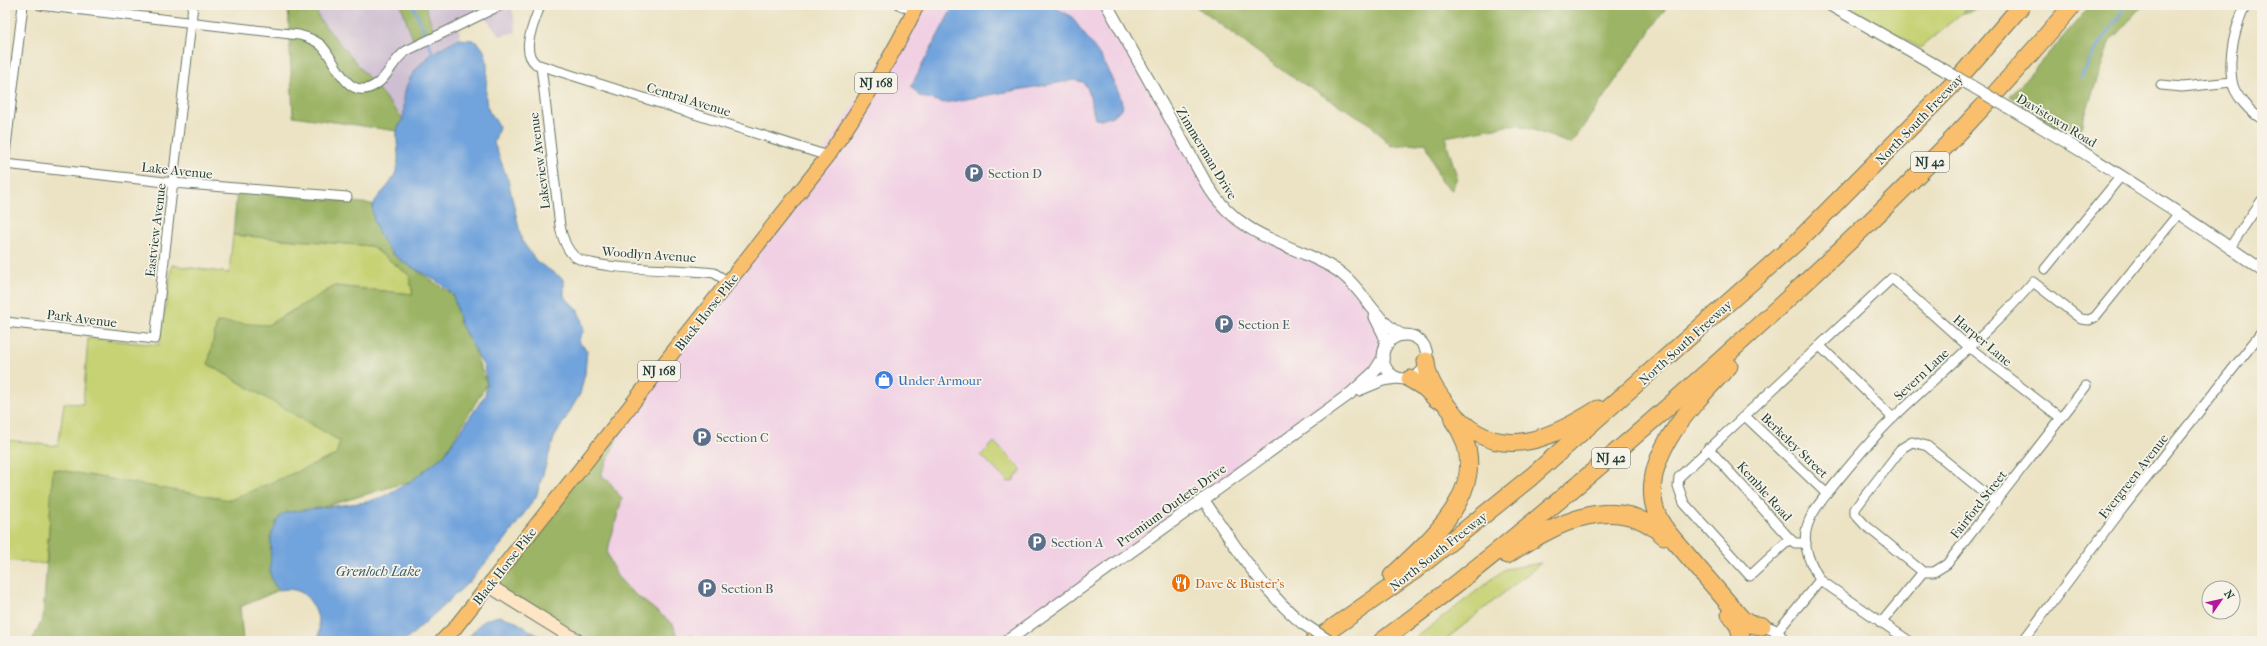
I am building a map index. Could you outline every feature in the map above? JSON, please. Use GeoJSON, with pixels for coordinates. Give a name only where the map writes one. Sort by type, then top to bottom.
{"type":"FeatureCollection","features":[{"type":"Feature","properties":{"kind":"highway","name":"North-South Freeway"},"geometry":{"type":"LineString","coordinates":[[1314,641],[1414,571],[1532,477],[1671,355],[1826,214],[1957,80],[2022,5]]}},
{"type":"Feature","properties":{"kind":"highway","name":"NJ 42"},"geometry":{"type":"LineString","coordinates":[[1382,641],[1438,600],[1612,457],[1777,309],[1886,207],[1980,111],[2073,5]]}},
{"type":"Feature","properties":{"kind":"highway"},"geometry":{"type":"LineString","coordinates":[[1777,309],[1736,358],[1695,402],[1672,433],[1655,470],[1652,493],[1655,509],[1667,532],[1740,618],[1749,624],[1778,635]]}},
{"type":"Feature","properties":{"kind":"highway"},"geometry":{"type":"LineString","coordinates":[[1426,361],[1427,370],[1433,387],[1468,428],[1487,439],[1511,442],[1546,437],[1565,429],[1597,409],[1671,355]]}},
{"type":"Feature","properties":{"kind":"highway"},"geometry":{"type":"LineString","coordinates":[[1354,613],[1445,523],[1459,502],[1468,476],[1468,454],[1457,425],[1431,393],[1404,379]]}},
{"type":"Feature","properties":{"kind":"highway"},"geometry":{"type":"LineString","coordinates":[[1438,600],[1550,530],[1586,516],[1608,513],[1623,514],[1647,522],[1664,536],[1734,618],[1739,627],[1742,641]]}},
{"type":"Feature","properties":{"kind":"main road","name":"Black Horse Pike"},"geometry":{"type":"LineString","coordinates":[[442,641],[828,156],[876,84],[916,8]]}},
{"type":"Feature","properties":{"kind":"main road"},"geometry":{"type":"LineString","coordinates":[[488,585],[578,641]]}},
{"type":"Feature","properties":{"kind":"street"},"geometry":{"type":"LineString","coordinates":[[5,154],[23,5]]}},
{"type":"Feature","properties":{"kind":"street"},"geometry":{"type":"LineString","coordinates":[[40,5],[308,37],[322,46],[342,78],[359,88],[366,89],[378,84],[401,54],[501,5]]}},
{"type":"Feature","properties":{"kind":"street","name":"Eastview Avenue"},"geometry":{"type":"LineString","coordinates":[[155,339],[174,183],[193,5]]}},
{"type":"Feature","properties":{"kind":"street"},"geometry":{"type":"LineString","coordinates":[[540,5],[528,49],[530,58],[541,66]]}},
{"type":"Feature","properties":{"kind":"street"},"geometry":{"type":"LineString","coordinates":[[900,5],[916,8]]}},
{"type":"Feature","properties":{"kind":"street","name":"Zimmerman Drive"},"geometry":{"type":"LineString","coordinates":[[1107,5],[1207,185],[1226,210],[1237,221],[1263,236],[1333,268],[1356,287],[1386,324],[1402,335]]}},
{"type":"Feature","properties":{"kind":"street","name":"Davistown Road"},"geometry":{"type":"LineString","coordinates":[[1830,5],[2009,108],[2121,176],[2179,213],[2262,270]]}},
{"type":"Feature","properties":{"kind":"street"},"geometry":{"type":"LineString","coordinates":[[2246,5],[2234,40],[2232,82],[2247,106],[2262,119]]}},
{"type":"Feature","properties":{"kind":"street","name":"Central Avenue"},"geometry":{"type":"LineString","coordinates":[[541,66],[828,156]]}},
{"type":"Feature","properties":{"kind":"street","name":"Lakeview Avenue"},"geometry":{"type":"LineString","coordinates":[[541,66],[560,226],[564,243],[569,250]]}},
{"type":"Feature","properties":{"kind":"street"},"geometry":{"type":"LineString","coordinates":[[2161,85],[2182,88],[2232,82]]}},
{"type":"Feature","properties":{"kind":"street","name":"Lake Avenue"},"geometry":{"type":"LineString","coordinates":[[5,164],[174,183],[347,197]]}},
{"type":"Feature","properties":{"kind":"street"},"geometry":{"type":"LineString","coordinates":[[2045,269],[2121,176]]}},
{"type":"Feature","properties":{"kind":"street"},"geometry":{"type":"LineString","coordinates":[[2230,247],[2262,200]]}},
{"type":"Feature","properties":{"kind":"street","name":"Severn Lane"},"geometry":{"type":"LineString","coordinates":[[1910,641],[1881,623],[1820,580],[1807,553],[1806,530],[1810,520],[1827,494],[1863,450],[1893,418],[1970,348],[2005,314],[2034,282],[2081,319],[2089,320],[2095,317],[2179,213]]}},
{"type":"Feature","properties":{"kind":"street","name":"Woodlyn Avenue"},"geometry":{"type":"LineString","coordinates":[[569,250],[578,259],[590,262],[710,272],[720,275],[729,282]]}},
{"type":"Feature","properties":{"kind":"street","name":"Harper Lane"},"geometry":{"type":"LineString","coordinates":[[1820,346],[1892,278],[1970,348],[2061,418]]}},
{"type":"Feature","properties":{"kind":"street","name":"Zimmerman Drive"},"geometry":{"type":"LineString","coordinates":[[1365,299],[1381,327],[1386,346]]}},
{"type":"Feature","properties":{"kind":"street","name":"Park Avenue"},"geometry":{"type":"LineString","coordinates":[[5,322],[155,339]]}},
{"type":"Feature","properties":{"kind":"street","name":"Evergreen Avenue"},"geometry":{"type":"LineString","coordinates":[[2026,637],[2123,508],[2262,332]]}},
{"type":"Feature","properties":{"kind":"street"},"geometry":{"type":"LineString","coordinates":[[1402,335],[1411,336],[1420,342],[1426,350],[1426,361],[1420,373],[1404,379],[1386,369],[1383,358],[1386,346],[1390,340],[1402,335]]}},
{"type":"Feature","properties":{"kind":"street"},"geometry":{"type":"LineString","coordinates":[[1790,539],[1750,576],[1684,503],[1680,495],[1679,477],[1708,448],[1746,416],[1820,346],[1893,418]]}},
{"type":"Feature","properties":{"kind":"street","name":"Premium Outlets Drive"},"geometry":{"type":"LineString","coordinates":[[1007,641],[1351,393],[1374,372],[1383,358]]}},
{"type":"Feature","properties":{"kind":"street","name":"Premium Outlets Drive"},"geometry":{"type":"LineString","coordinates":[[1351,393],[1383,380],[1404,379]]}},
{"type":"Feature","properties":{"kind":"street","name":"Fairford Street"},"geometry":{"type":"LineString","coordinates":[[1923,572],[1934,572],[1947,564],[2086,386]]}},
{"type":"Feature","properties":{"kind":"street","name":"Berkeley Street"},"geometry":{"type":"LineString","coordinates":[[1746,416],[1827,494]]}},
{"type":"Feature","properties":{"kind":"street"},"geometry":{"type":"LineString","coordinates":[[1881,623],[1923,572],[1865,525],[1855,514],[1855,509],[1902,448],[1912,442],[1927,446],[1996,502]]}},
{"type":"Feature","properties":{"kind":"street","name":"Kemble Road"},"geometry":{"type":"LineString","coordinates":[[1708,448],[1790,539],[1795,542],[1806,543]]}},
{"type":"Feature","properties":{"kind":"street"},"geometry":{"type":"LineString","coordinates":[[1203,499],[1261,582],[1281,606],[1302,623],[1329,641]]}},
{"type":"Feature","properties":{"kind":"street"},"geometry":{"type":"LineString","coordinates":[[1742,641],[1750,631],[1778,635],[1820,580]]}},
{"type":"Feature","properties":{"kind":"shaded area"},"geometry":{"type":"Polygon","coordinates":[[[314,5],[401,5],[412,40],[434,31],[425,5],[512,5],[516,32],[500,36],[482,14],[459,26],[460,39],[410,80],[403,119],[320,20],[314,5]]]}},
{"type":"Feature","properties":{"kind":"shaded area"},"geometry":{"type":"Polygon","coordinates":[[[917,5],[1107,5],[1225,210],[1321,261],[1365,299],[1386,346],[1383,358],[1377,368],[1007,641],[578,641],[488,585],[786,210],[917,5]]]}},
{"type":"Feature","properties":{"kind":"green space"},"geometry":{"type":"Polygon","coordinates":[[[288,5],[314,5],[320,20],[403,119],[397,131],[293,116],[288,5]]]}},
{"type":"Feature","properties":{"kind":"green space"},"geometry":{"type":"Polygon","coordinates":[[[401,5],[425,5],[434,31],[413,40],[401,5]]]}},
{"type":"Feature","properties":{"kind":"green space"},"geometry":{"type":"Polygon","coordinates":[[[1194,5],[1668,5],[1571,144],[1517,124],[1445,137],[1457,177],[1452,190],[1441,182],[1426,143],[1391,146],[1369,123],[1287,74],[1194,5]]]}},
{"type":"Feature","properties":{"kind":"green space"},"geometry":{"type":"Polygon","coordinates":[[[1846,5],[1968,5],[1962,13],[1920,48],[1846,5]]]}},
{"type":"Feature","properties":{"kind":"green space"},"geometry":{"type":"Polygon","coordinates":[[[1968,5],[1997,5],[1962,13],[1968,5]]]}},
{"type":"Feature","properties":{"kind":"green space"},"geometry":{"type":"Polygon","coordinates":[[[2091,5],[2144,5],[2110,41],[2077,139],[2010,97],[2091,5]]]}},
{"type":"Feature","properties":{"kind":"green space"},"geometry":{"type":"Polygon","coordinates":[[[237,191],[372,204],[391,253],[453,295],[487,384],[444,455],[411,481],[276,521],[279,590],[240,607],[243,641],[32,641],[43,618],[53,469],[230,500],[336,455],[340,441],[208,364],[217,322],[268,325],[335,286],[413,294],[409,275],[371,246],[233,235],[237,191]]]}},
{"type":"Feature","properties":{"kind":"green space"},"geometry":{"type":"Polygon","coordinates":[[[233,235],[371,246],[409,275],[413,294],[335,286],[268,325],[208,364],[340,441],[336,455],[230,501],[54,469],[46,564],[5,560],[5,462],[8,440],[58,446],[64,403],[83,404],[88,338],[159,345],[172,265],[229,273],[233,235]]]}},
{"type":"Feature","properties":{"kind":"green space"},"geometry":{"type":"Polygon","coordinates":[[[632,404],[601,475],[609,481],[622,499],[607,553],[617,576],[631,591],[673,624],[676,634],[683,639],[691,635],[702,641],[578,641],[488,585],[632,404]]]}},
{"type":"Feature","properties":{"kind":"green space"},"geometry":{"type":"Polygon","coordinates":[[[994,442],[1021,469],[1020,474],[1017,474],[1013,481],[1008,482],[981,455],[994,442]]]}},
{"type":"Feature","properties":{"kind":"green space"},"geometry":{"type":"Polygon","coordinates":[[[1541,563],[1444,641],[1412,641],[1505,569],[1541,563]]]}},
{"type":"Feature","properties":{"kind":"water"},"geometry":{"type":"Polygon","coordinates":[[[954,5],[1050,5],[1071,16],[1101,57],[1119,93],[1123,107],[1110,117],[1095,119],[1088,89],[1083,82],[1074,80],[944,103],[919,96],[911,86],[954,5]]]}},
{"type":"Feature","properties":{"kind":"water","name":"Grenloch Lake"},"geometry":{"type":"Polygon","coordinates":[[[458,39],[473,40],[480,45],[485,52],[487,61],[487,106],[489,112],[499,127],[494,143],[508,180],[522,241],[537,262],[562,278],[564,281],[564,296],[577,309],[584,330],[578,341],[587,350],[585,374],[580,394],[554,438],[536,497],[505,540],[470,581],[405,641],[317,641],[319,635],[318,620],[309,599],[304,594],[296,590],[279,590],[273,583],[270,573],[271,535],[280,516],[287,512],[367,502],[384,496],[411,481],[444,455],[485,395],[487,384],[484,367],[460,323],[453,295],[434,280],[394,255],[386,246],[379,234],[374,221],[373,211],[374,204],[388,186],[397,168],[397,130],[403,118],[404,94],[408,82],[413,73],[426,59],[441,48],[458,39]]]}},
{"type":"Feature","properties":{"kind":"water"},"geometry":{"type":"Polygon","coordinates":[[[499,616],[513,620],[547,641],[465,641],[484,620],[499,616]]]}},
{"type":"Feature","properties":{"kind":"waterway"},"geometry":{"type":"LineString","coordinates":[[413,5],[434,56]]}},
{"type":"Feature","properties":{"kind":"waterway"},"geometry":{"type":"LineString","coordinates":[[2081,78],[2092,56],[2126,5]]}},
{"type":"Feature","properties":{"kind":"place","name":"Section D"},"geometry":{"type":"Point","coordinates":[974,173]}},
{"type":"Feature","properties":{"kind":"place","name":"Section E"},"geometry":{"type":"Point","coordinates":[1224,324]}},
{"type":"Feature","properties":{"kind":"place","name":"Under Armour"},"geometry":{"type":"Point","coordinates":[884,380]}},
{"type":"Feature","properties":{"kind":"place","name":"Section C"},"geometry":{"type":"Point","coordinates":[702,437]}},
{"type":"Feature","properties":{"kind":"place","name":"Section A"},"geometry":{"type":"Point","coordinates":[1037,542]}},
{"type":"Feature","properties":{"kind":"place","name":"Dave & Buster's"},"geometry":{"type":"Point","coordinates":[1181,583]}},
{"type":"Feature","properties":{"kind":"place","name":"Section B"},"geometry":{"type":"Point","coordinates":[707,588]}}]}
